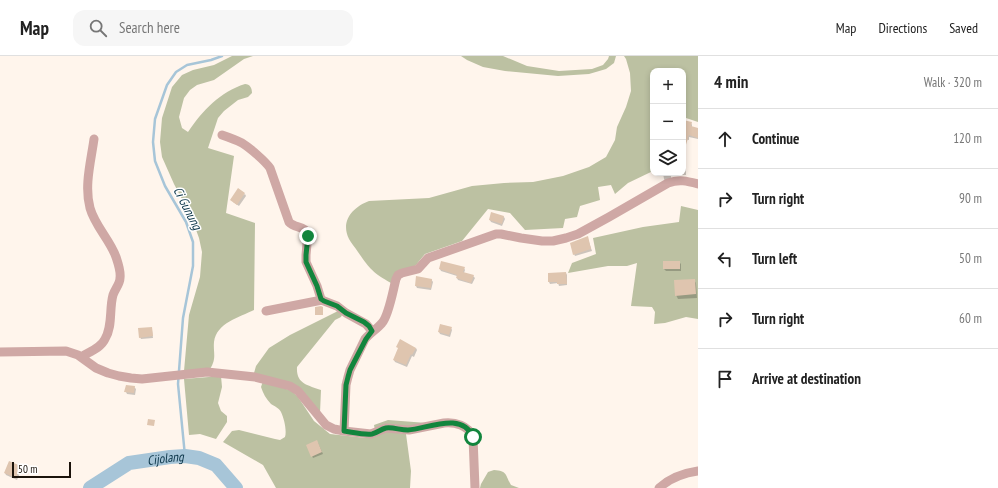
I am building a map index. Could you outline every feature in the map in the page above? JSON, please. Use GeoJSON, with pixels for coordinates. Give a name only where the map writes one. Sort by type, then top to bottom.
{"type":"FeatureCollection","features":[{"type":"Feature","properties":{"kind":"street"},"geometry":{"type":"LineString","coordinates":[[222,135],[245,145],[270,168],[289,222],[292,226],[305,229],[308,233],[306,262],[322,300]]}},
{"type":"Feature","properties":{"kind":"street"},"geometry":{"type":"LineString","coordinates":[[81,357],[102,344],[106,339],[113,296],[120,278],[116,257],[90,208],[88,189],[94,139]]}},
{"type":"Feature","properties":{"kind":"street"},"geometry":{"type":"LineString","coordinates":[[344,431],[346,385],[350,370],[366,339],[372,331],[382,323],[396,279],[402,273],[418,269],[428,258],[498,234],[542,242],[566,238],[578,234],[668,183],[683,180],[698,184]]}},
{"type":"Feature","properties":{"kind":"street"},"geometry":{"type":"LineString","coordinates":[[266,311],[322,300],[337,306],[346,313],[364,322],[372,331]]}},
{"type":"Feature","properties":{"kind":"street"},"geometry":{"type":"LineString","coordinates":[[0,352],[72,352],[96,368],[119,376],[142,379],[207,372],[255,376],[286,384],[298,391],[326,425],[334,429],[344,431],[371,434],[386,428],[408,430],[450,423],[462,425],[471,432],[473,437],[475,488]]}},
{"type":"Feature","properties":{"kind":"street"},"geometry":{"type":"LineString","coordinates":[[659,488],[673,479],[686,474],[698,472]]}},
{"type":"Feature","properties":{"kind":"green space"},"geometry":{"type":"Polygon","coordinates":[[[232,56],[253,56],[244,59],[214,80],[197,85],[190,90],[184,98],[179,117],[182,128],[188,132],[206,109],[220,97],[236,87],[245,84],[251,88],[252,93],[248,97],[238,100],[218,118],[208,148],[234,156],[226,213],[255,223],[254,310],[236,318],[224,325],[219,330],[214,342],[214,359],[210,369],[184,371],[189,315],[200,277],[202,252],[199,238],[191,216],[162,157],[160,142],[162,118],[172,87],[182,75],[193,70],[214,65],[232,56]]]}},
{"type":"Feature","properties":{"kind":"green space"},"geometry":{"type":"Polygon","coordinates":[[[461,56],[503,56],[527,66],[559,71],[592,69],[603,65],[609,56],[616,56],[614,63],[606,69],[589,74],[558,76],[505,71],[483,67],[461,56]]]}},
{"type":"Feature","properties":{"kind":"green space"},"geometry":{"type":"Polygon","coordinates":[[[624,56],[698,56],[698,122],[686,118],[686,68],[650,68],[650,172],[628,183],[615,194],[611,185],[598,187],[600,200],[580,206],[577,217],[565,219],[563,228],[525,230],[510,213],[488,209],[462,241],[425,254],[416,265],[391,283],[372,270],[365,262],[349,239],[346,226],[347,221],[353,211],[369,201],[429,198],[472,186],[533,182],[563,176],[589,167],[606,157],[615,140],[617,127],[631,91],[630,73],[624,56]]]}},
{"type":"Feature","properties":{"kind":"green space"},"geometry":{"type":"Polygon","coordinates":[[[681,206],[698,210],[698,319],[686,317],[665,323],[654,324],[655,312],[652,307],[631,306],[637,263],[627,266],[608,266],[568,273],[572,263],[596,254],[593,238],[643,227],[679,222],[681,206]]]}},
{"type":"Feature","properties":{"kind":"green space"},"geometry":{"type":"Polygon","coordinates":[[[338,311],[342,315],[341,317],[335,320],[297,367],[298,377],[304,383],[321,390],[320,413],[302,391],[254,373],[256,366],[269,348],[290,335],[338,311]]]}},
{"type":"Feature","properties":{"kind":"green space"},"geometry":{"type":"Polygon","coordinates":[[[221,376],[222,387],[218,403],[221,411],[227,416],[227,422],[216,439],[200,434],[189,435],[184,379],[221,376]]]}},
{"type":"Feature","properties":{"kind":"green space"},"geometry":{"type":"Polygon","coordinates":[[[263,381],[292,391],[298,397],[314,421],[330,434],[366,438],[375,437],[385,431],[406,434],[411,471],[410,488],[276,488],[263,465],[223,442],[232,431],[239,430],[280,440],[285,437],[284,421],[281,412],[271,404],[265,396],[261,387],[263,381]]]}},
{"type":"Feature","properties":{"kind":"green space"},"geometry":{"type":"Polygon","coordinates":[[[388,420],[427,423],[422,425],[375,430],[374,425],[388,420]]]}},
{"type":"Feature","properties":{"kind":"green space"},"geometry":{"type":"Polygon","coordinates":[[[494,470],[502,471],[507,476],[511,485],[519,488],[480,488],[488,472],[494,470]]]}},
{"type":"Feature","properties":{"kind":"building"},"geometry":{"type":"Polygon","coordinates":[[[686,121],[692,122],[691,126],[698,128],[698,138],[689,135],[686,145],[686,121]]]}},
{"type":"Feature","properties":{"kind":"building"},"geometry":{"type":"Polygon","coordinates":[[[238,188],[245,193],[237,205],[230,200],[238,188]]]}},
{"type":"Feature","properties":{"kind":"building"},"geometry":{"type":"Polygon","coordinates":[[[491,212],[504,216],[502,224],[489,220],[491,212]]]}},
{"type":"Feature","properties":{"kind":"building"},"geometry":{"type":"Polygon","coordinates":[[[588,236],[591,249],[573,255],[570,243],[588,236]]]}},
{"type":"Feature","properties":{"kind":"building"},"geometry":{"type":"Polygon","coordinates":[[[441,261],[465,267],[463,272],[474,275],[471,283],[456,278],[457,275],[439,269],[441,261]]]}},
{"type":"Feature","properties":{"kind":"building"},"geometry":{"type":"Polygon","coordinates":[[[663,261],[680,261],[680,269],[663,269],[663,261]]]}},
{"type":"Feature","properties":{"kind":"building"},"geometry":{"type":"Polygon","coordinates":[[[566,272],[567,284],[548,282],[548,273],[566,272]]]}},
{"type":"Feature","properties":{"kind":"building"},"geometry":{"type":"Polygon","coordinates":[[[416,276],[432,279],[431,288],[415,286],[416,276]]]}},
{"type":"Feature","properties":{"kind":"building"},"geometry":{"type":"Polygon","coordinates":[[[695,279],[696,294],[675,296],[674,280],[695,279]]]}},
{"type":"Feature","properties":{"kind":"building"},"geometry":{"type":"Polygon","coordinates":[[[315,307],[323,307],[323,315],[315,315],[315,307]]]}},
{"type":"Feature","properties":{"kind":"building"},"geometry":{"type":"Polygon","coordinates":[[[440,324],[452,327],[449,335],[438,332],[440,324]]]}},
{"type":"Feature","properties":{"kind":"building"},"geometry":{"type":"Polygon","coordinates":[[[152,327],[153,336],[139,338],[138,328],[152,327]]]}},
{"type":"Feature","properties":{"kind":"building"},"geometry":{"type":"Polygon","coordinates":[[[400,339],[416,348],[412,355],[411,354],[406,365],[393,360],[398,348],[396,347],[400,339]]]}},
{"type":"Feature","properties":{"kind":"building"},"geometry":{"type":"Polygon","coordinates":[[[126,385],[135,386],[134,393],[124,392],[126,385]]]}},
{"type":"Feature","properties":{"kind":"building"},"geometry":{"type":"Polygon","coordinates":[[[148,419],[155,420],[154,426],[147,425],[148,419]]]}},
{"type":"Feature","properties":{"kind":"building"},"geometry":{"type":"Polygon","coordinates":[[[317,440],[322,452],[311,457],[306,445],[317,440]]]}},
{"type":"Feature","properties":{"kind":"building"},"geometry":{"type":"Polygon","coordinates":[[[9,461],[21,466],[16,478],[4,473],[9,461]]]}},
{"type":"Feature","properties":{"kind":"waterway","name":"Ci Gunung"},"geometry":{"type":"LineString","coordinates":[[185,456],[178,384],[183,318],[193,266],[193,242],[186,222],[165,186],[155,161],[153,142],[155,119],[167,85],[176,72],[187,65],[222,56]]}},
{"type":"Feature","properties":{"kind":"waterway","name":"Cijolang"},"geometry":{"type":"LineString","coordinates":[[90,488],[129,463],[185,456],[199,458],[216,465],[236,488]]}},
{"type":"Feature","properties":{"kind":"route"},"geometry":{"type":"LineString","coordinates":[[308,236],[306,262],[321,299],[337,306],[346,313],[364,322],[372,331],[368,335],[350,370],[348,377],[346,385],[344,431],[371,434],[386,428],[408,430],[450,423],[462,425],[471,432],[473,437]]}}]}
